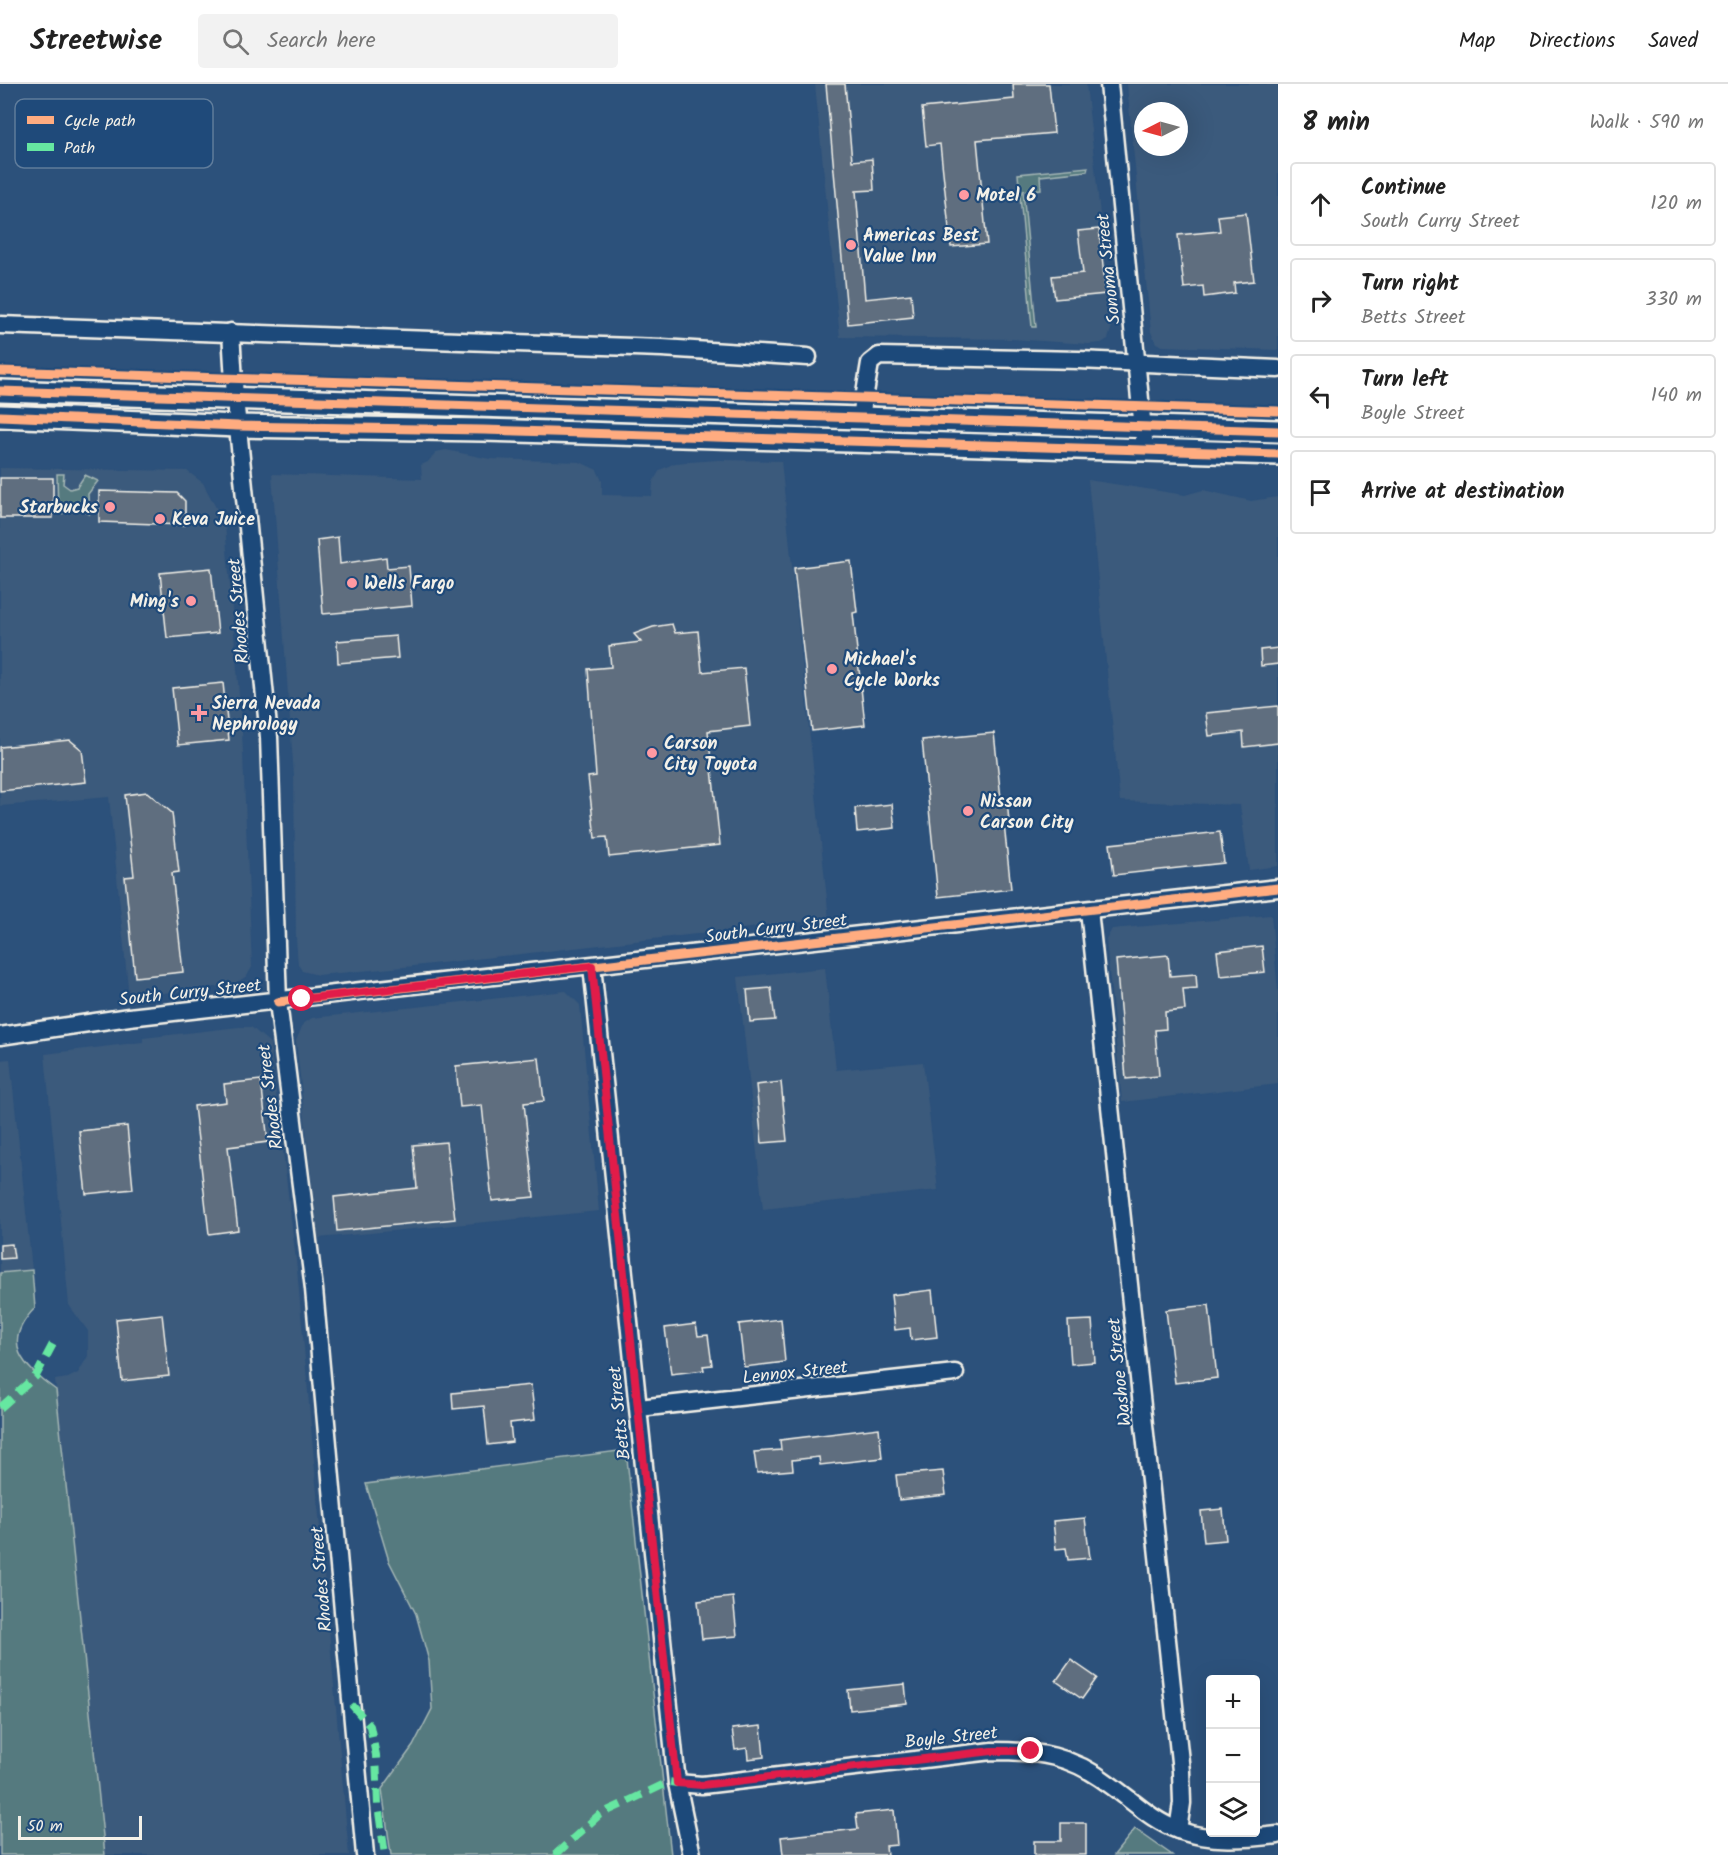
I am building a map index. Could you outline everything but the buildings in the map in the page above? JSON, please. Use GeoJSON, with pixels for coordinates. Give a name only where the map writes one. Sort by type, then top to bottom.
{"type":"FeatureCollection","features":[{"type":"Feature","properties":{"kind":"main road"},"geometry":{"type":"LineString","coordinates":[[0,391],[1278,431]]}},
{"type":"Feature","properties":{"kind":"main road"},"geometry":{"type":"LineString","coordinates":[[0,416],[238,426],[483,430],[1278,454]]}},
{"type":"Feature","properties":{"kind":"main road"},"geometry":{"type":"LineString","coordinates":[[852,441],[861,417]]}},
{"type":"Feature","properties":{"kind":"street","name":"Sonoma Street"},"geometry":{"type":"LineString","coordinates":[[1110,84],[1145,450]]}},
{"type":"Feature","properties":{"kind":"street"},"geometry":{"type":"LineString","coordinates":[[0,325],[662,348],[808,357]]}},
{"type":"Feature","properties":{"kind":"street","name":"Rhodes Street"},"geometry":{"type":"LineString","coordinates":[[231,332],[235,398],[269,737],[278,1002],[314,1289],[365,1855]]}},
{"type":"Feature","properties":{"kind":"street"},"geometry":{"type":"LineString","coordinates":[[861,417],[870,363],[879,356],[1278,369]]}},
{"type":"Feature","properties":{"kind":"street","name":"South Curry Street"},"geometry":{"type":"LineString","coordinates":[[0,1036],[129,1017],[1278,888]]}},
{"type":"Feature","properties":{"kind":"street","name":"Washoe Street"},"geometry":{"type":"LineString","coordinates":[[1089,910],[1181,1771],[1182,1803],[1178,1830]]}},
{"type":"Feature","properties":{"kind":"street","name":"Betts Street"},"geometry":{"type":"LineString","coordinates":[[592,966],[677,1783],[692,1855]]}},
{"type":"Feature","properties":{"kind":"street","name":"Lennox Street"},"geometry":{"type":"LineString","coordinates":[[639,1408],[955,1373]]}},
{"type":"Feature","properties":{"kind":"street","name":"Boyle Street"},"geometry":{"type":"LineString","coordinates":[[677,1783],[702,1785],[992,1751],[1031,1751],[1056,1756],[1087,1769],[1133,1804],[1178,1830],[1209,1838],[1237,1840],[1278,1835]]}},
{"type":"Feature","properties":{"kind":"shaded area"},"geometry":{"type":"Polygon","coordinates":[[[815,84],[1086,84],[1112,326],[1108,339],[1101,343],[1089,344],[1012,339],[840,337],[815,84]]]}},
{"type":"Feature","properties":{"kind":"shaded area"},"geometry":{"type":"Polygon","coordinates":[[[1127,84],[1278,84],[1278,350],[1163,346],[1156,343],[1151,332],[1127,84]]]}},
{"type":"Feature","properties":{"kind":"shaded area"},"geometry":{"type":"Polygon","coordinates":[[[446,450],[490,459],[580,462],[597,470],[602,481],[602,495],[652,496],[653,482],[660,470],[675,463],[718,460],[781,461],[829,919],[414,966],[318,975],[302,971],[298,964],[296,938],[294,776],[272,474],[422,479],[421,465],[428,462],[436,452],[446,450]]]}},
{"type":"Feature","properties":{"kind":"shaded area"},"geometry":{"type":"Polygon","coordinates":[[[0,468],[187,471],[203,483],[225,525],[242,731],[252,967],[247,976],[232,985],[129,997],[109,797],[0,806],[0,468]]]}},
{"type":"Feature","properties":{"kind":"shaded area"},"geometry":{"type":"Polygon","coordinates":[[[1088,480],[1185,495],[1203,490],[1251,501],[1278,497],[1278,866],[1249,870],[1240,805],[1120,801],[1088,480]]]}},
{"type":"Feature","properties":{"kind":"shaded area"},"geometry":{"type":"Polygon","coordinates":[[[1271,915],[1278,992],[1278,1084],[1122,1102],[1106,940],[1112,929],[1271,915]]]}},
{"type":"Feature","properties":{"kind":"shaded area"},"geometry":{"type":"Polygon","coordinates":[[[825,968],[836,1070],[923,1062],[938,1190],[763,1209],[738,977],[825,968]]]}},
{"type":"Feature","properties":{"kind":"shaded area"},"geometry":{"type":"Polygon","coordinates":[[[566,991],[580,1005],[599,1211],[318,1238],[296,1041],[303,1024],[312,1018],[566,991]]]}},
{"type":"Feature","properties":{"kind":"shaded area"},"geometry":{"type":"Polygon","coordinates":[[[251,1027],[270,1043],[297,1269],[349,1855],[105,1855],[55,1380],[68,1378],[78,1373],[88,1356],[88,1331],[69,1305],[45,1054],[143,1042],[143,1038],[251,1027]]]}},
{"type":"Feature","properties":{"kind":"shaded area"},"geometry":{"type":"Polygon","coordinates":[[[10,1059],[32,1270],[0,1273],[0,1060],[10,1059]]]}},
{"type":"Feature","properties":{"kind":"green space"},"geometry":{"type":"Polygon","coordinates":[[[1088,167],[1087,171],[1040,176],[1041,189],[1023,191],[1036,327],[1032,327],[1018,174],[1088,167]]]}},
{"type":"Feature","properties":{"kind":"green space"},"geometry":{"type":"Polygon","coordinates":[[[57,474],[64,474],[63,484],[70,489],[77,487],[85,475],[98,481],[88,494],[89,514],[78,509],[61,514],[58,512],[57,474]]]}},
{"type":"Feature","properties":{"kind":"green space"},"geometry":{"type":"Polygon","coordinates":[[[32,1270],[35,1308],[24,1321],[17,1343],[25,1363],[56,1390],[105,1855],[0,1855],[0,1273],[32,1270]]]}},
{"type":"Feature","properties":{"kind":"green space"},"geometry":{"type":"Polygon","coordinates":[[[626,1450],[671,1855],[391,1855],[382,1789],[413,1746],[432,1709],[429,1661],[416,1614],[389,1561],[366,1484],[626,1450]]]}},
{"type":"Feature","properties":{"kind":"green space"},"geometry":{"type":"Polygon","coordinates":[[[1135,1829],[1172,1855],[1114,1855],[1135,1829]]]}},
{"type":"Feature","properties":{"kind":"marked path"},"geometry":{"type":"LineString","coordinates":[[0,1408],[36,1376],[54,1342]]}},
{"type":"Feature","properties":{"kind":"marked path"},"geometry":{"type":"LineString","coordinates":[[352,1705],[370,1726],[376,1755],[378,1805],[385,1855]]}},
{"type":"Feature","properties":{"kind":"marked path"},"geometry":{"type":"LineString","coordinates":[[555,1855],[599,1815],[669,1782],[677,1783]]}},
{"type":"Feature","properties":{"kind":"cycle path"},"geometry":{"type":"LineString","coordinates":[[0,371],[1278,411]]}},
{"type":"Feature","properties":{"kind":"cycle path"},"geometry":{"type":"LineString","coordinates":[[0,391],[1278,431]]}},
{"type":"Feature","properties":{"kind":"cycle path"},"geometry":{"type":"LineString","coordinates":[[0,416],[238,426],[483,430],[1278,454]]}},
{"type":"Feature","properties":{"kind":"cycle path"},"geometry":{"type":"LineString","coordinates":[[278,1002],[1278,888]]}},
{"type":"Feature","properties":{"kind":"place","name":"Motel 6"},"geometry":{"type":"Point","coordinates":[964,195]}},
{"type":"Feature","properties":{"kind":"place","name":"Americas Best Value Inn"},"geometry":{"type":"Point","coordinates":[851,245]}},
{"type":"Feature","properties":{"kind":"place","name":"Starbucks"},"geometry":{"type":"Point","coordinates":[110,507]}},
{"type":"Feature","properties":{"kind":"place","name":"Keva Juice"},"geometry":{"type":"Point","coordinates":[160,519]}},
{"type":"Feature","properties":{"kind":"place","name":"Wells Fargo"},"geometry":{"type":"Point","coordinates":[352,583]}},
{"type":"Feature","properties":{"kind":"place","name":"Ming's"},"geometry":{"type":"Point","coordinates":[191,601]}},
{"type":"Feature","properties":{"kind":"place","name":"Michael's Cycle Works"},"geometry":{"type":"Point","coordinates":[832,669]}},
{"type":"Feature","properties":{"kind":"place","name":"Sierra Nevada Nephrology"},"geometry":{"type":"Point","coordinates":[199,713]}},
{"type":"Feature","properties":{"kind":"place","name":"Carson City Toyota"},"geometry":{"type":"Point","coordinates":[652,753]}},
{"type":"Feature","properties":{"kind":"place","name":"Nissan Carson City"},"geometry":{"type":"Point","coordinates":[968,811]}},
{"type":"Feature","properties":{"kind":"route"},"geometry":{"type":"LineString","coordinates":[[302,999],[592,966],[677,1783],[702,1785],[992,1751],[1031,1751]]}}]}
